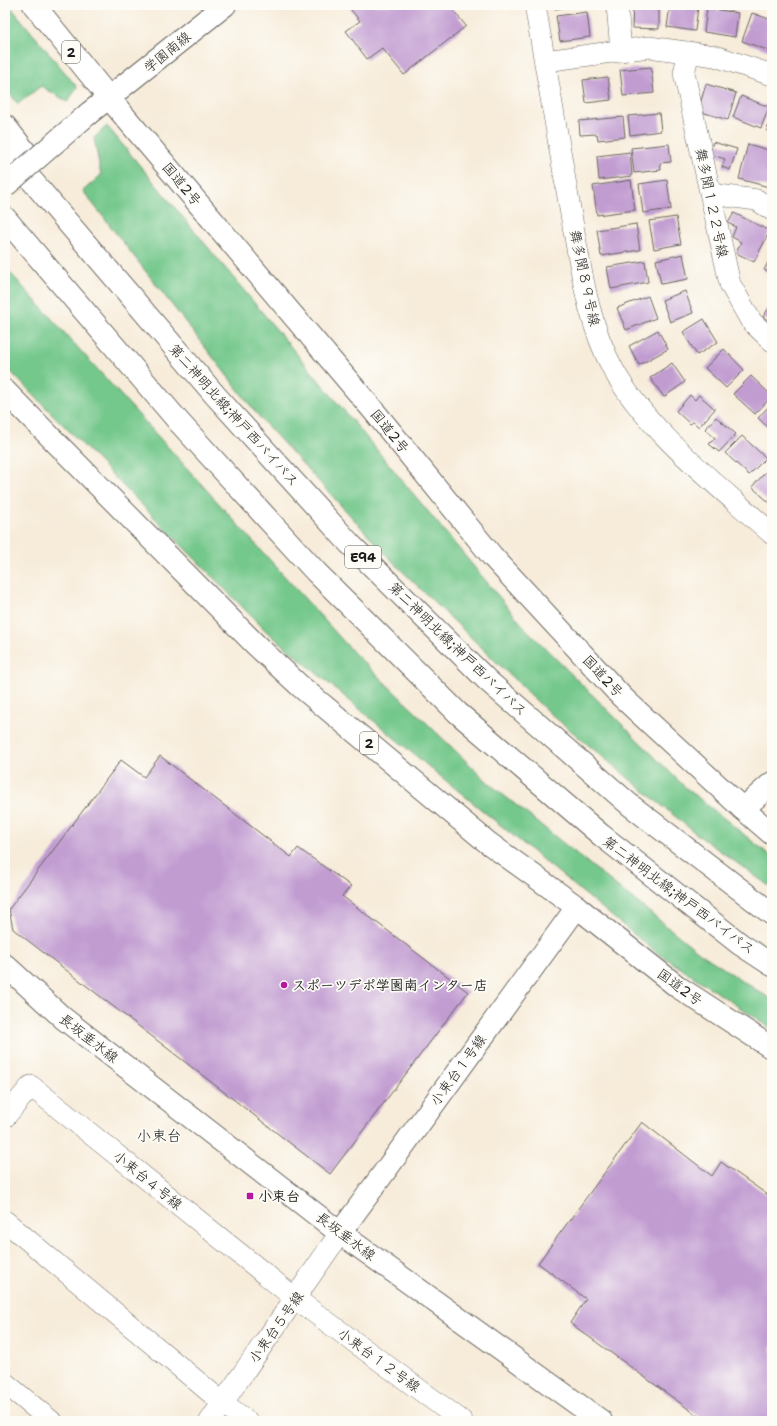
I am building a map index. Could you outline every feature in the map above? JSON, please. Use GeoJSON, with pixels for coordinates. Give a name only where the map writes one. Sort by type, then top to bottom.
{"type":"FeatureCollection","features":[{"type":"Feature","properties":{"kind":"main road","name":"国道2号"},"geometry":{"type":"LineString","coordinates":[[34,5],[109,98],[373,410],[492,556],[622,697],[772,834]]}},
{"type":"Feature","properties":{"kind":"main road","name":"学園南線"},"geometry":{"type":"LineString","coordinates":[[5,186],[88,114],[224,5]]}},
{"type":"Feature","properties":{"kind":"main road"},"geometry":{"type":"LineString","coordinates":[[5,126],[215,395]]}},
{"type":"Feature","properties":{"kind":"main road","name":"第二神明北線;神戸西バイパス"},"geometry":{"type":"LineString","coordinates":[[5,149],[215,395],[350,544],[488,681],[630,805],[772,914]]}},
{"type":"Feature","properties":{"kind":"main road","name":"第二神明北線;神戸西バイパス"},"geometry":{"type":"LineString","coordinates":[[5,218],[179,422],[316,572],[458,712],[601,835],[740,944],[772,965]]}},
{"type":"Feature","properties":{"kind":"main road"},"geometry":{"type":"LineString","coordinates":[[5,227],[48,270]]}},
{"type":"Feature","properties":{"kind":"main road","name":"国道2号"},"geometry":{"type":"LineString","coordinates":[[5,391],[256,645],[300,686],[487,842],[577,907],[678,987],[772,1048]]}},
{"type":"Feature","properties":{"kind":"main road"},"geometry":{"type":"LineString","coordinates":[[743,809],[772,783]]}},
{"type":"Feature","properties":{"kind":"main road","name":"小束台１号線"},"geometry":{"type":"LineString","coordinates":[[340,1233],[577,907]]}},
{"type":"Feature","properties":{"kind":"main road","name":"長坂垂水線"},"geometry":{"type":"LineString","coordinates":[[5,965],[64,1018],[340,1233],[601,1421]]}},
{"type":"Feature","properties":{"kind":"street","name":"舞多聞８９号線"},"geometry":{"type":"LineString","coordinates":[[535,5],[583,279],[594,329],[613,369],[642,410],[673,443],[772,534]]}},
{"type":"Feature","properties":{"kind":"street"},"geometry":{"type":"LineString","coordinates":[[617,5],[621,51]]}},
{"type":"Feature","properties":{"kind":"street"},"geometry":{"type":"LineString","coordinates":[[545,61],[649,47],[715,56],[772,75]]}},
{"type":"Feature","properties":{"kind":"street","name":"舞多聞１２２号線"},"geometry":{"type":"LineString","coordinates":[[689,52],[684,73],[730,284],[751,321],[772,341]]}},
{"type":"Feature","properties":{"kind":"street"},"geometry":{"type":"LineString","coordinates":[[711,194],[757,200],[772,210]]}},
{"type":"Feature","properties":{"kind":"street","name":"小束台４号線"},"geometry":{"type":"LineString","coordinates":[[5,1117],[31,1086],[296,1299]]}},
{"type":"Feature","properties":{"kind":"street"},"geometry":{"type":"LineString","coordinates":[[5,1221],[223,1403],[248,1421]]}},
{"type":"Feature","properties":{"kind":"street","name":"小束台５号線"},"geometry":{"type":"LineString","coordinates":[[210,1421],[296,1299],[340,1233]]}},
{"type":"Feature","properties":{"kind":"street","name":"小束台１２号線"},"geometry":{"type":"LineString","coordinates":[[296,1299],[462,1421]]}},
{"type":"Feature","properties":{"kind":"street"},"geometry":{"type":"LineString","coordinates":[[5,1383],[51,1421]]}},
{"type":"Feature","properties":{"kind":"green space"},"geometry":{"type":"Polygon","coordinates":[[[5,5],[9,5],[77,87],[68,102],[41,86],[18,104],[5,88],[5,5]]]}},
{"type":"Feature","properties":{"kind":"green space"},"geometry":{"type":"Polygon","coordinates":[[[107,126],[525,628],[685,787],[772,857],[772,888],[699,836],[547,711],[395,564],[261,419],[83,191],[101,175],[94,138],[107,126]]]}},
{"type":"Feature","properties":{"kind":"green space"},"geometry":{"type":"Polygon","coordinates":[[[5,267],[354,653],[491,785],[700,953],[772,1000],[772,1029],[652,949],[434,771],[266,631],[5,366],[5,267]]]}},
{"type":"Feature","properties":{"kind":"building"},"geometry":{"type":"Polygon","coordinates":[[[347,5],[449,5],[466,26],[404,75],[382,48],[367,59],[346,31],[360,21],[347,5]]]}},
{"type":"Feature","properties":{"kind":"building"},"geometry":{"type":"Polygon","coordinates":[[[555,5],[573,5],[573,6],[555,9],[555,5]]]}},
{"type":"Feature","properties":{"kind":"building"},"geometry":{"type":"Polygon","coordinates":[[[633,5],[659,5],[659,29],[632,28],[633,5]]]}},
{"type":"Feature","properties":{"kind":"building"},"geometry":{"type":"Polygon","coordinates":[[[670,5],[698,7],[695,31],[667,27],[670,5]]]}},
{"type":"Feature","properties":{"kind":"building"},"geometry":{"type":"Polygon","coordinates":[[[707,8],[738,13],[735,37],[704,32],[707,8]]]}},
{"type":"Feature","properties":{"kind":"building"},"geometry":{"type":"Polygon","coordinates":[[[587,12],[590,37],[560,41],[556,16],[587,12]]]}},
{"type":"Feature","properties":{"kind":"building"},"geometry":{"type":"Polygon","coordinates":[[[752,13],[772,20],[772,45],[770,51],[742,41],[752,13]]]}},
{"type":"Feature","properties":{"kind":"building"},"geometry":{"type":"Polygon","coordinates":[[[651,67],[654,93],[623,96],[620,70],[651,67]]]}},
{"type":"Feature","properties":{"kind":"building"},"geometry":{"type":"Polygon","coordinates":[[[608,77],[611,100],[586,103],[583,80],[608,77]]]}},
{"type":"Feature","properties":{"kind":"building"},"geometry":{"type":"Polygon","coordinates":[[[706,84],[736,93],[728,120],[698,111],[706,84]]]}},
{"type":"Feature","properties":{"kind":"building"},"geometry":{"type":"Polygon","coordinates":[[[741,96],[769,107],[761,128],[733,117],[741,96]]]}},
{"type":"Feature","properties":{"kind":"building"},"geometry":{"type":"Polygon","coordinates":[[[659,113],[661,131],[630,135],[628,116],[659,113]]]}},
{"type":"Feature","properties":{"kind":"building"},"geometry":{"type":"Polygon","coordinates":[[[772,116],[772,132],[766,130],[772,116]]]}},
{"type":"Feature","properties":{"kind":"building"},"geometry":{"type":"Polygon","coordinates":[[[623,117],[625,137],[598,140],[597,134],[580,135],[579,121],[623,117]]]}},
{"type":"Feature","properties":{"kind":"building"},"geometry":{"type":"Polygon","coordinates":[[[713,142],[737,149],[730,170],[722,167],[725,159],[709,154],[713,142]]]}},
{"type":"Feature","properties":{"kind":"building"},"geometry":{"type":"Polygon","coordinates":[[[669,144],[671,162],[660,163],[661,170],[634,173],[631,148],[669,144]]]}},
{"type":"Feature","properties":{"kind":"building"},"geometry":{"type":"Polygon","coordinates":[[[748,144],[772,151],[772,176],[769,187],[739,179],[748,144]]]}},
{"type":"Feature","properties":{"kind":"building"},"geometry":{"type":"Polygon","coordinates":[[[630,152],[632,176],[599,180],[597,156],[630,152]]]}},
{"type":"Feature","properties":{"kind":"building"},"geometry":{"type":"Polygon","coordinates":[[[631,180],[635,210],[597,215],[593,186],[631,180]]]}},
{"type":"Feature","properties":{"kind":"building"},"geometry":{"type":"Polygon","coordinates":[[[667,180],[671,209],[643,213],[639,184],[667,180]]]}},
{"type":"Feature","properties":{"kind":"building"},"geometry":{"type":"Polygon","coordinates":[[[734,213],[770,231],[754,262],[736,253],[741,242],[732,237],[736,227],[728,223],[734,213]]]}},
{"type":"Feature","properties":{"kind":"building"},"geometry":{"type":"Polygon","coordinates":[[[676,217],[681,244],[654,249],[649,221],[676,217]]]}},
{"type":"Feature","properties":{"kind":"building"},"geometry":{"type":"Polygon","coordinates":[[[636,224],[640,250],[601,256],[597,230],[636,224]]]}},
{"type":"Feature","properties":{"kind":"building"},"geometry":{"type":"Polygon","coordinates":[[[683,254],[688,279],[661,284],[656,260],[683,254]]]}},
{"type":"Feature","properties":{"kind":"building"},"geometry":{"type":"Polygon","coordinates":[[[772,255],[772,274],[764,270],[772,255]]]}},
{"type":"Feature","properties":{"kind":"building"},"geometry":{"type":"Polygon","coordinates":[[[645,261],[648,282],[611,289],[607,267],[645,261]]]}},
{"type":"Feature","properties":{"kind":"building"},"geometry":{"type":"Polygon","coordinates":[[[685,291],[693,313],[670,322],[662,300],[685,291]]]}},
{"type":"Feature","properties":{"kind":"building"},"geometry":{"type":"Polygon","coordinates":[[[648,296],[656,318],[626,330],[617,308],[648,296]]]}},
{"type":"Feature","properties":{"kind":"building"},"geometry":{"type":"Polygon","coordinates":[[[772,303],[772,323],[763,317],[772,303]]]}},
{"type":"Feature","properties":{"kind":"building"},"geometry":{"type":"Polygon","coordinates":[[[704,319],[718,342],[697,355],[683,332],[704,319]]]}},
{"type":"Feature","properties":{"kind":"building"},"geometry":{"type":"Polygon","coordinates":[[[658,330],[668,349],[639,365],[629,346],[658,330]]]}},
{"type":"Feature","properties":{"kind":"building"},"geometry":{"type":"Polygon","coordinates":[[[724,349],[744,370],[726,388],[705,368],[724,349]]]}},
{"type":"Feature","properties":{"kind":"building"},"geometry":{"type":"Polygon","coordinates":[[[672,363],[685,382],[664,397],[650,378],[672,363]]]}},
{"type":"Feature","properties":{"kind":"building"},"geometry":{"type":"Polygon","coordinates":[[[751,376],[772,396],[755,414],[733,394],[751,376]]]}},
{"type":"Feature","properties":{"kind":"building"},"geometry":{"type":"Polygon","coordinates":[[[690,395],[695,400],[699,395],[715,409],[699,427],[693,422],[690,424],[676,411],[690,395]]]}},
{"type":"Feature","properties":{"kind":"building"},"geometry":{"type":"Polygon","coordinates":[[[772,403],[772,431],[758,418],[772,403]]]}},
{"type":"Feature","properties":{"kind":"building"},"geometry":{"type":"Polygon","coordinates":[[[716,417],[736,434],[719,452],[709,444],[715,438],[705,429],[716,417]]]}},
{"type":"Feature","properties":{"kind":"building"},"geometry":{"type":"Polygon","coordinates":[[[742,436],[766,458],[749,475],[725,453],[742,436]]]}},
{"type":"Feature","properties":{"kind":"building"},"geometry":{"type":"Polygon","coordinates":[[[772,465],[772,505],[752,487],[772,465]]]}},
{"type":"Feature","properties":{"kind":"building"},"geometry":{"type":"Polygon","coordinates":[[[160,756],[291,857],[298,848],[351,886],[342,896],[468,992],[330,1174],[13,929],[9,909],[121,760],[144,777],[160,756]]]}},
{"type":"Feature","properties":{"kind":"building"},"geometry":{"type":"Polygon","coordinates":[[[642,1122],[712,1176],[721,1162],[772,1198],[772,1421],[705,1421],[570,1323],[586,1299],[538,1263],[642,1122]]]}},
{"type":"Feature","properties":{"kind":"place","name":"スポーツデポ学園南インター店"},"geometry":{"type":"Point","coordinates":[284,985]}},
{"type":"Feature","properties":{"kind":"place","name":"小束台"},"geometry":{"type":"Point","coordinates":[250,1196]}},
{"type":"Feature","properties":{"kind":"district","name":"小束台"},"geometry":{"type":"Point","coordinates":[159,1136]}}]}
